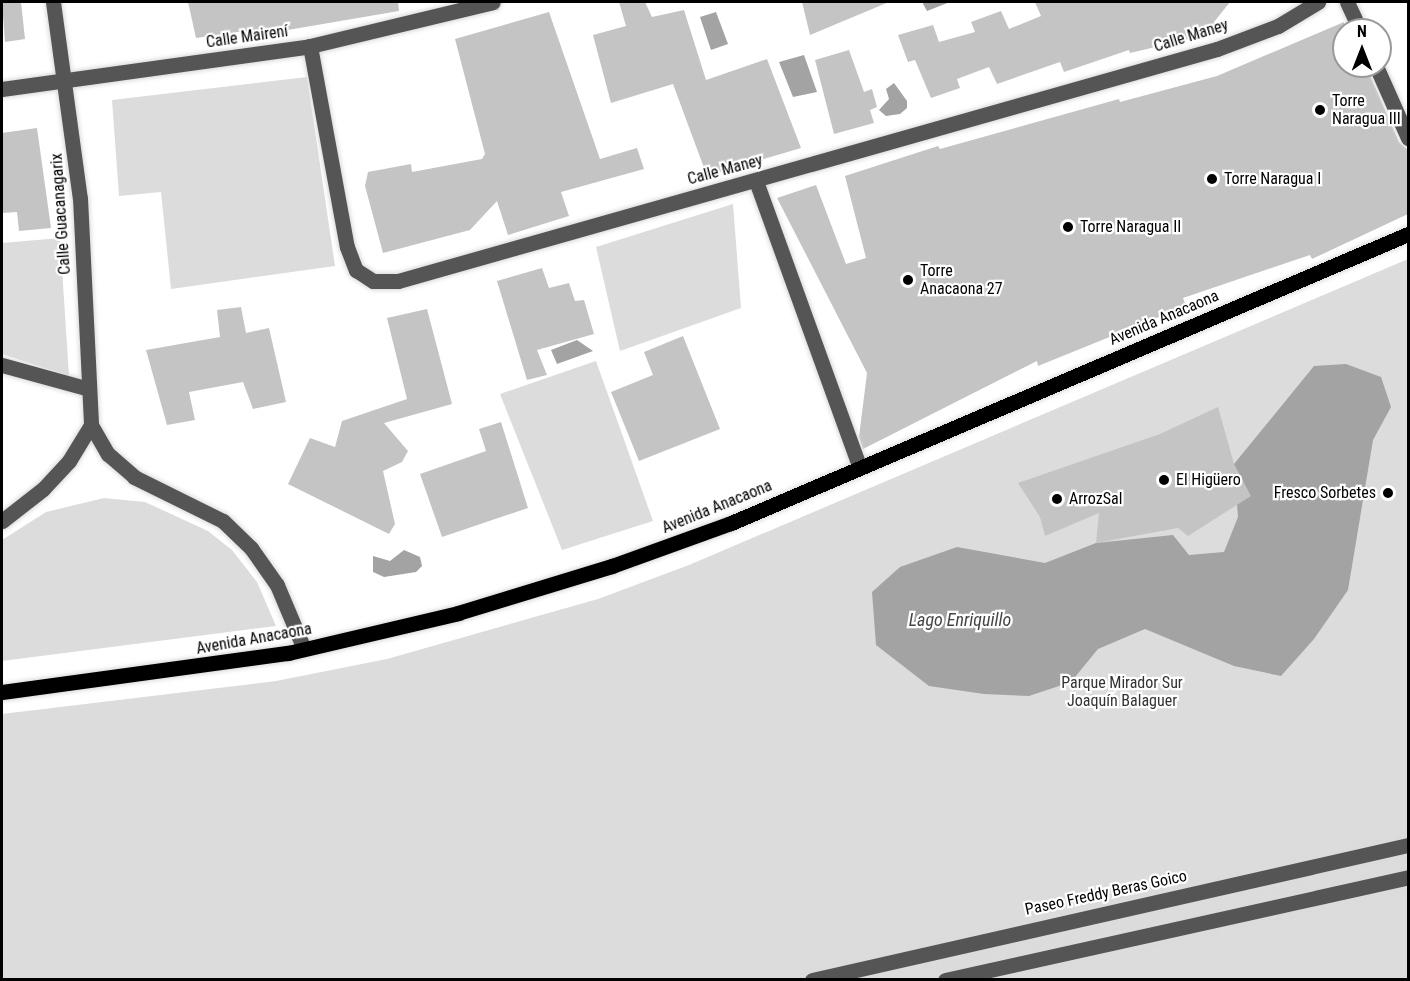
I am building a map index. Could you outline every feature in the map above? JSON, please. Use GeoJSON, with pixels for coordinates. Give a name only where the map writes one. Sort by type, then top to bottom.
{"type":"FeatureCollection","features":[{"type":"Feature","properties":{"kind":"main road","name":"Avenida Anacaona"},"geometry":{"type":"LineString","coordinates":[[2,692],[132,677],[304,649],[458,613],[612,566],[731,523],[859,466],[1408,234]]}},
{"type":"Feature","properties":{"kind":"street","name":"Calle Guacanagarix"},"geometry":{"type":"LineString","coordinates":[[53,2],[66,81],[80,198],[91,425],[108,454],[134,477],[223,520],[250,548],[277,585],[304,649]]}},
{"type":"Feature","properties":{"kind":"street","name":"Calle Mairení"},"geometry":{"type":"LineString","coordinates":[[2,89],[310,46],[494,2]]}},
{"type":"Feature","properties":{"kind":"street","name":"Calle Maney"},"geometry":{"type":"LineString","coordinates":[[310,46],[347,247],[356,270],[373,281],[398,281],[442,271],[1218,49],[1278,26],[1318,2]]}},
{"type":"Feature","properties":{"kind":"street"},"geometry":{"type":"LineString","coordinates":[[1347,2],[1354,18]]}},
{"type":"Feature","properties":{"kind":"street"},"geometry":{"type":"LineString","coordinates":[[1381,78],[1408,138]]}},
{"type":"Feature","properties":{"kind":"street"},"geometry":{"type":"LineString","coordinates":[[756,181],[859,466]]}},
{"type":"Feature","properties":{"kind":"street"},"geometry":{"type":"LineString","coordinates":[[2,365],[89,389]]}},
{"type":"Feature","properties":{"kind":"street"},"geometry":{"type":"LineString","coordinates":[[2,520],[43,489],[69,461],[91,425]]}},
{"type":"Feature","properties":{"kind":"street","name":"Paseo Freddy Beras Goico"},"geometry":{"type":"LineString","coordinates":[[812,980],[1408,845]]}},
{"type":"Feature","properties":{"kind":"street"},"geometry":{"type":"LineString","coordinates":[[945,980],[1408,877]]}},
{"type":"Feature","properties":{"kind":"green space"},"geometry":{"type":"Polygon","coordinates":[[[307,77],[335,266],[171,289],[161,192],[119,196],[112,100],[307,77]]]}},
{"type":"Feature","properties":{"kind":"green space"},"geometry":{"type":"Polygon","coordinates":[[[733,204],[741,308],[620,351],[596,247],[733,204]]]}},
{"type":"Feature","properties":{"kind":"green space"},"geometry":{"type":"Polygon","coordinates":[[[60,238],[69,376],[2,354],[2,243],[60,238]]]}},
{"type":"Feature","properties":{"kind":"green space","name":"Parque Mirador Sur Joaquín Balaguer"},"geometry":{"type":"Polygon","coordinates":[[[1408,259],[1408,979],[2,979],[2,714],[276,681],[387,659],[598,599],[689,565],[1408,259]]]}},
{"type":"Feature","properties":{"kind":"green space"},"geometry":{"type":"Polygon","coordinates":[[[596,361],[653,521],[562,550],[500,394],[596,361]]]}},
{"type":"Feature","properties":{"kind":"green space"},"geometry":{"type":"Polygon","coordinates":[[[104,498],[145,502],[208,531],[232,550],[257,582],[276,626],[2,661],[2,540],[46,512],[104,498]]]}},
{"type":"Feature","properties":{"kind":"water"},"geometry":{"type":"Polygon","coordinates":[[[922,2],[950,2],[927,11],[922,2]]]}},
{"type":"Feature","properties":{"kind":"water"},"geometry":{"type":"Polygon","coordinates":[[[716,12],[728,44],[711,50],[700,17],[716,12]]]}},
{"type":"Feature","properties":{"kind":"water"},"geometry":{"type":"Polygon","coordinates":[[[804,55],[817,92],[793,97],[779,62],[804,55]]]}},
{"type":"Feature","properties":{"kind":"water"},"geometry":{"type":"Polygon","coordinates":[[[894,83],[907,101],[907,108],[900,114],[886,116],[879,110],[889,99],[886,89],[894,83]]]}},
{"type":"Feature","properties":{"kind":"water"},"geometry":{"type":"Polygon","coordinates":[[[577,340],[593,351],[557,364],[551,350],[577,340]]]}},
{"type":"Feature","properties":{"kind":"water","name":"Lago Enriquillo"},"geometry":{"type":"Polygon","coordinates":[[[1346,364],[1381,377],[1391,407],[1373,440],[1348,590],[1314,639],[1281,676],[1234,666],[1145,629],[1098,649],[1071,682],[1029,696],[984,694],[929,686],[876,645],[872,592],[900,567],[957,547],[1045,563],[1096,543],[1173,535],[1189,555],[1224,552],[1238,517],[1234,464],[1314,366],[1346,364]]]}},
{"type":"Feature","properties":{"kind":"water"},"geometry":{"type":"Polygon","coordinates":[[[404,550],[420,557],[422,566],[416,572],[384,577],[373,572],[373,556],[390,561],[404,550]]]}},
{"type":"Feature","properties":{"kind":"building"},"geometry":{"type":"Polygon","coordinates":[[[2,2],[21,2],[25,39],[5,42],[2,2]]]}},
{"type":"Feature","properties":{"kind":"building"},"geometry":{"type":"Polygon","coordinates":[[[188,2],[398,2],[399,11],[246,37],[245,31],[196,38],[188,2]]]}},
{"type":"Feature","properties":{"kind":"building"},"geometry":{"type":"Polygon","coordinates":[[[619,2],[645,2],[652,17],[684,10],[706,80],[767,59],[801,148],[707,176],[673,84],[611,103],[593,35],[626,26],[619,2]]]}},
{"type":"Feature","properties":{"kind":"building"},"geometry":{"type":"Polygon","coordinates":[[[802,2],[889,2],[810,35],[802,2]]]}},
{"type":"Feature","properties":{"kind":"building"},"geometry":{"type":"Polygon","coordinates":[[[1035,2],[1230,2],[1214,22],[1223,31],[1130,53],[1129,50],[1064,72],[1060,62],[997,84],[989,67],[957,79],[960,88],[931,98],[915,60],[908,62],[898,35],[933,25],[939,42],[975,32],[971,22],[1001,11],[1009,29],[1041,16],[1035,2]]]}},
{"type":"Feature","properties":{"kind":"building"},"geometry":{"type":"Polygon","coordinates":[[[549,12],[600,159],[637,148],[644,169],[561,192],[569,216],[508,235],[497,201],[470,230],[383,253],[365,186],[368,172],[411,164],[412,172],[482,159],[485,154],[455,39],[549,12]]]}},
{"type":"Feature","properties":{"kind":"building"},"geometry":{"type":"Polygon","coordinates":[[[1332,27],[1332,78],[1371,78],[1399,142],[1408,150],[1408,214],[1312,259],[1310,255],[1183,298],[1186,306],[1038,366],[1037,361],[863,449],[859,437],[867,373],[777,198],[816,185],[846,264],[866,258],[845,176],[938,146],[940,149],[1119,99],[1120,102],[1217,76],[1332,27]]]}},
{"type":"Feature","properties":{"kind":"building"},"geometry":{"type":"Polygon","coordinates":[[[849,50],[864,92],[872,89],[877,107],[870,110],[874,123],[834,134],[815,60],[849,50]]]}},
{"type":"Feature","properties":{"kind":"building"},"geometry":{"type":"Polygon","coordinates":[[[37,128],[51,228],[19,231],[17,212],[2,213],[2,133],[37,128]]]}},
{"type":"Feature","properties":{"kind":"building"},"geometry":{"type":"Polygon","coordinates":[[[542,268],[549,288],[569,283],[575,301],[584,300],[594,334],[537,350],[547,375],[527,380],[497,281],[542,268]]]}},
{"type":"Feature","properties":{"kind":"building"},"geometry":{"type":"Polygon","coordinates":[[[241,307],[246,333],[269,328],[286,402],[253,409],[243,382],[189,392],[195,420],[167,425],[146,350],[220,337],[217,310],[241,307]]]}},
{"type":"Feature","properties":{"kind":"building"},"geometry":{"type":"Polygon","coordinates":[[[427,309],[452,404],[384,423],[408,451],[402,462],[383,471],[395,524],[389,534],[288,484],[310,438],[335,447],[342,421],[407,399],[387,318],[427,309]]]}},
{"type":"Feature","properties":{"kind":"building"},"geometry":{"type":"Polygon","coordinates":[[[683,336],[720,429],[639,461],[611,392],[653,375],[644,352],[683,336]]]}},
{"type":"Feature","properties":{"kind":"building","name":"El Higüero"},"geometry":{"type":"Polygon","coordinates":[[[1218,407],[1234,464],[1251,496],[1188,536],[1178,528],[1096,543],[1099,513],[1045,536],[1040,517],[1018,483],[1160,434],[1218,407]]]}},
{"type":"Feature","properties":{"kind":"building"},"geometry":{"type":"Polygon","coordinates":[[[501,422],[528,508],[442,537],[420,474],[486,451],[479,429],[501,422]]]}},
{"type":"Feature","properties":{"kind":"place","name":"Torre Naragua III"},"geometry":{"type":"Point","coordinates":[1320,110]}},
{"type":"Feature","properties":{"kind":"place","name":"Torre Naragua I"},"geometry":{"type":"Point","coordinates":[1212,179]}},
{"type":"Feature","properties":{"kind":"place","name":"Torre Naragua II"},"geometry":{"type":"Point","coordinates":[1068,227]}},
{"type":"Feature","properties":{"kind":"place","name":"Torre Anacaona 27"},"geometry":{"type":"Point","coordinates":[908,280]}},
{"type":"Feature","properties":{"kind":"place","name":"El Higüero"},"geometry":{"type":"Point","coordinates":[1164,480]}},
{"type":"Feature","properties":{"kind":"place","name":"Fresco Sorbetes"},"geometry":{"type":"Point","coordinates":[1388,493]}},
{"type":"Feature","properties":{"kind":"place","name":"ArrozSal"},"geometry":{"type":"Point","coordinates":[1057,499]}}]}
